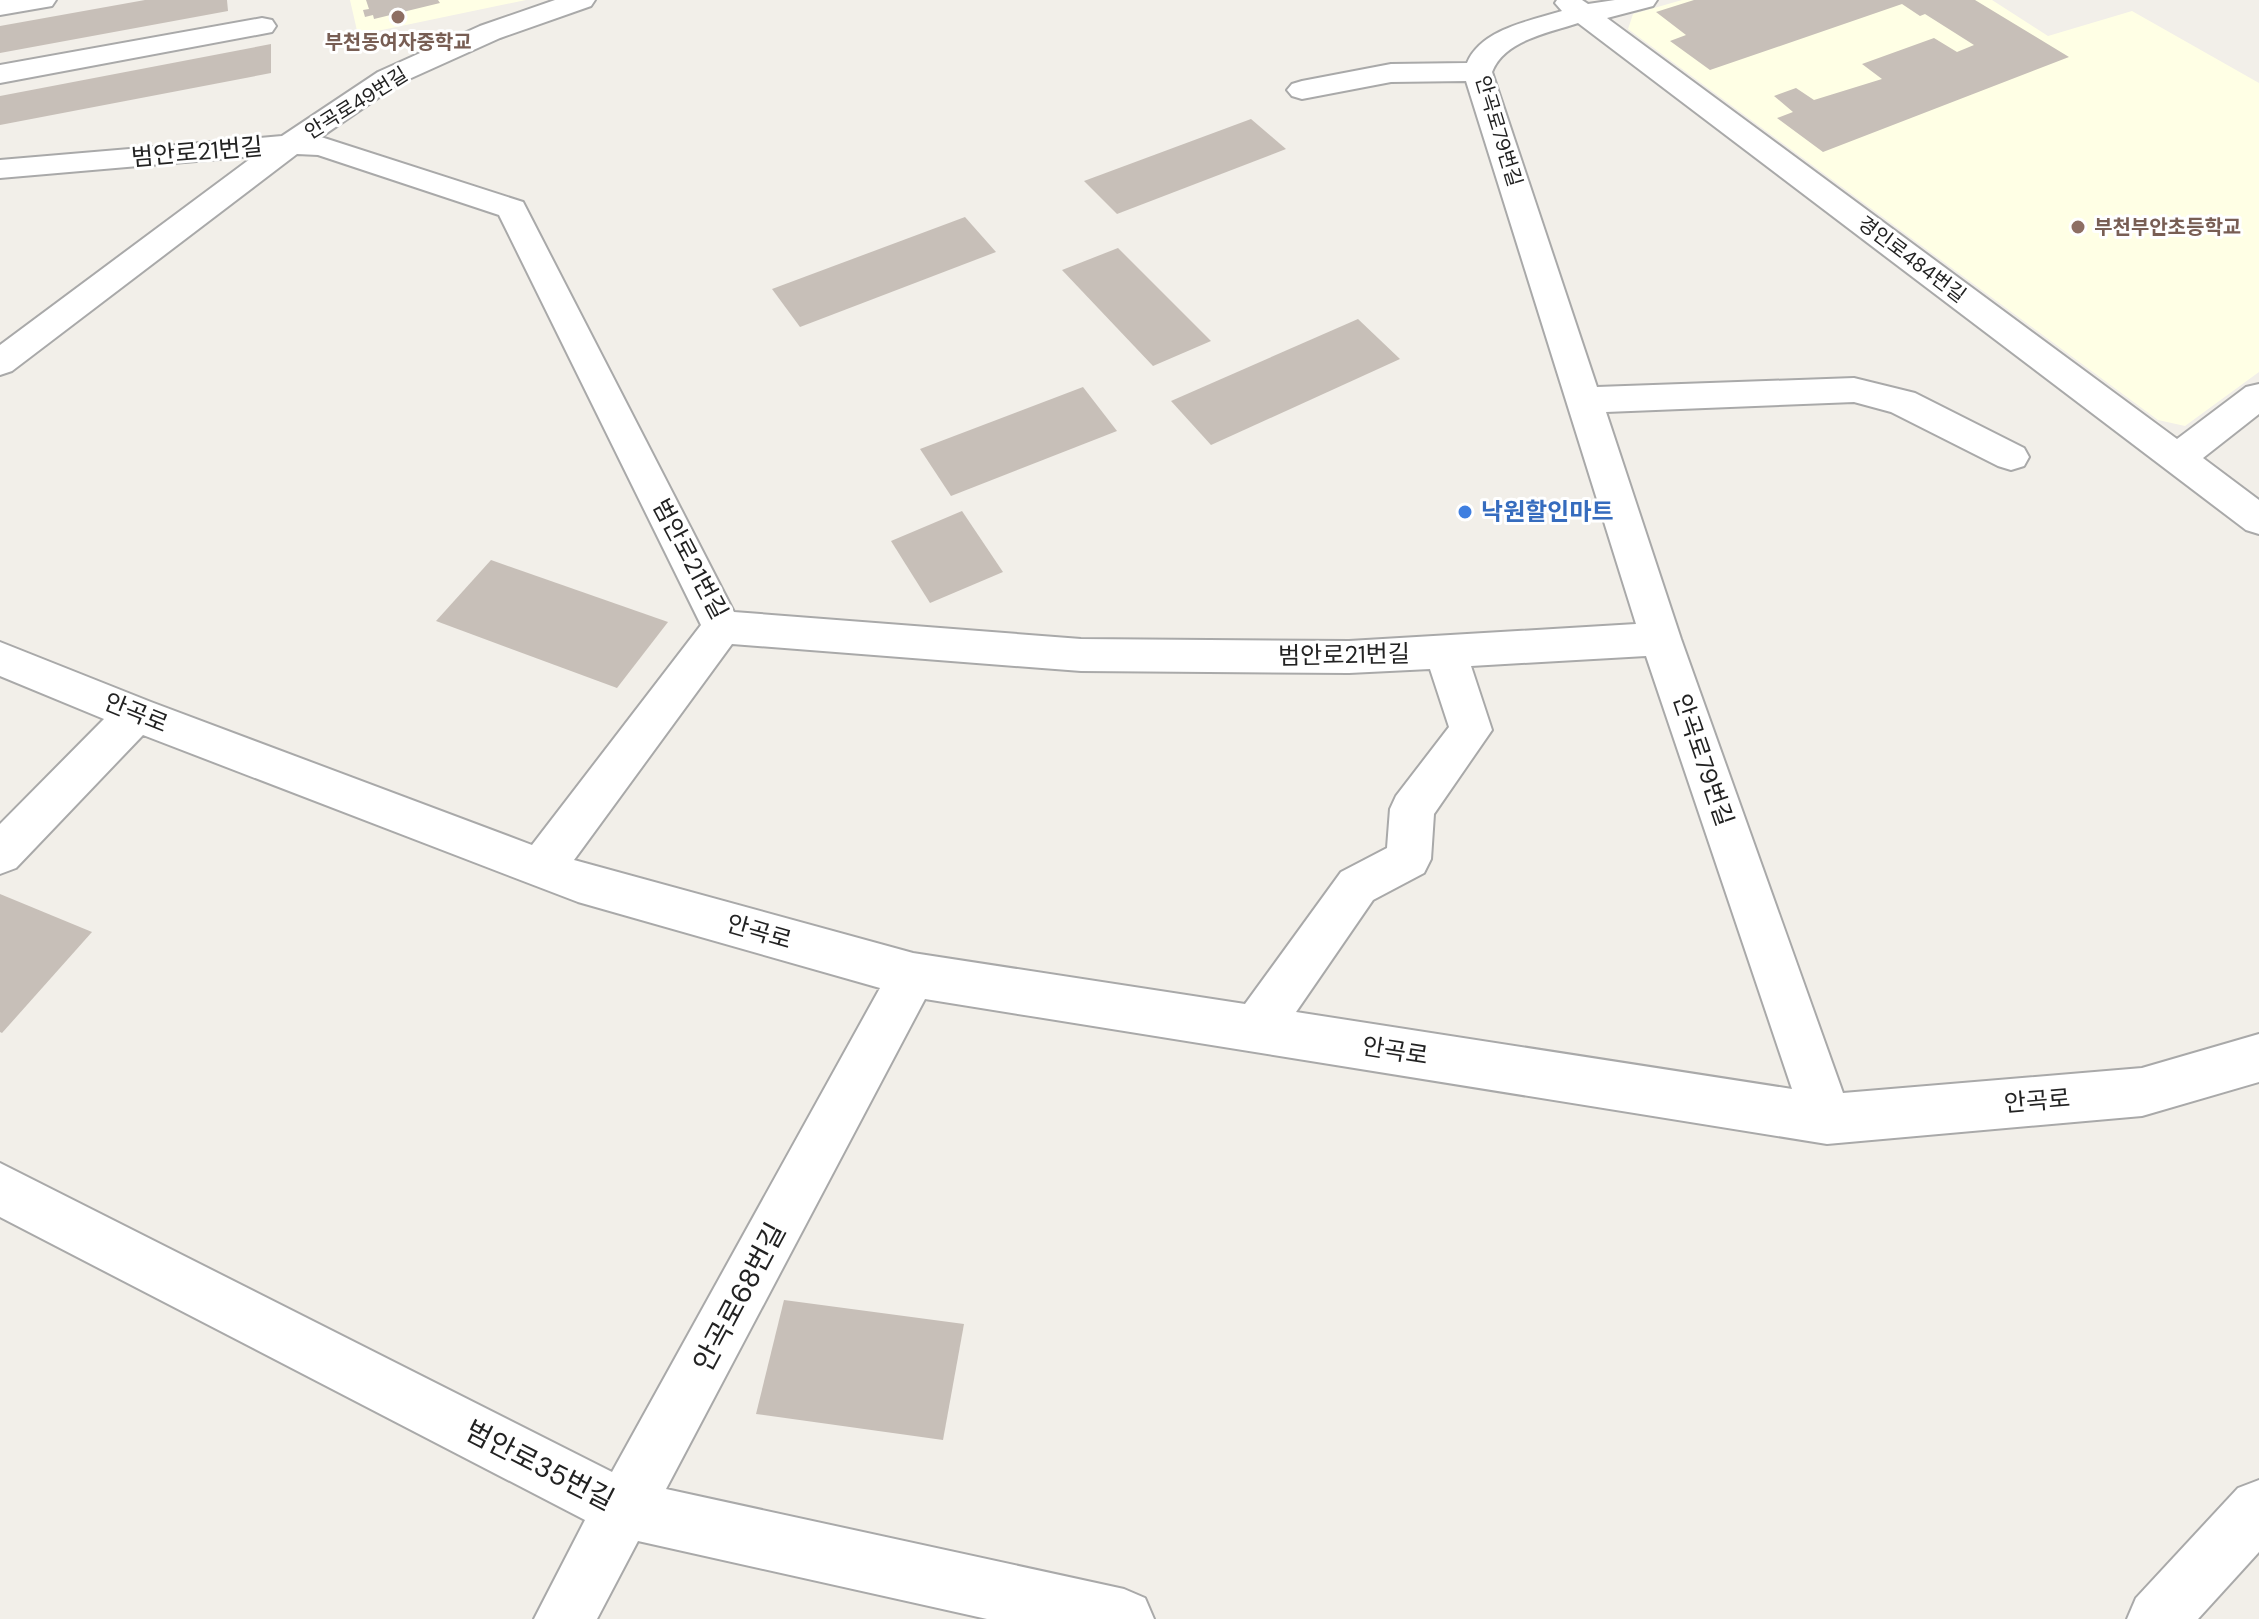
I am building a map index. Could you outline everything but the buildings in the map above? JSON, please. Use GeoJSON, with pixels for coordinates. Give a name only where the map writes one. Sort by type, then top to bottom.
{"type":"FeatureCollection","features":[{"type":"Feature","properties":{"kind":"street"},"geometry":{"type":"LineString","coordinates":[[0,7],[42,0]]}},
{"type":"Feature","properties":{"kind":"street","name":"안곡로49번길"},"geometry":{"type":"LineString","coordinates":[[0,363],[290,144],[388,78],[490,32],[581,0]]}},
{"type":"Feature","properties":{"kind":"street","name":"안곡로79번길"},"geometry":{"type":"LineString","coordinates":[[1643,0],[1614,9],[1574,6],[1517,34],[1485,54],[1478,72],[1661,639],[1827,1119]]}},
{"type":"Feature","properties":{"kind":"street","name":"경인로484번길"},"geometry":{"type":"LineString","coordinates":[[1574,6],[2259,520]]}},
{"type":"Feature","properties":{"kind":"street"},"geometry":{"type":"LineString","coordinates":[[0,74],[262,26]]}},
{"type":"Feature","properties":{"kind":"street"},"geometry":{"type":"LineString","coordinates":[[1302,90],[1391,73],[1478,72]]}},
{"type":"Feature","properties":{"kind":"street","name":"범안로21번길"},"geometry":{"type":"LineString","coordinates":[[0,169],[290,144],[321,146],[512,209],[722,627],[1081,655],[1349,657],[1661,639]]}},
{"type":"Feature","properties":{"kind":"street"},"geometry":{"type":"LineString","coordinates":[[1584,400],[1854,390],[1902,402],[2011,457]]}},
{"type":"Feature","properties":{"kind":"street"},"geometry":{"type":"LineString","coordinates":[[2178,458],[2259,396]]}},
{"type":"Feature","properties":{"kind":"street"},"geometry":{"type":"LineString","coordinates":[[542,867],[722,627]]}},
{"type":"Feature","properties":{"kind":"street"},"geometry":{"type":"LineString","coordinates":[[1256,1029],[1357,886],[1408,859],[1412,809],[1471,730],[1445,651]]}},
{"type":"Feature","properties":{"kind":"street","name":"안곡로"},"geometry":{"type":"LineString","coordinates":[[0,658],[136,714],[578,882],[913,975],[1827,1119],[2142,1092],[2259,1058]]}},
{"type":"Feature","properties":{"kind":"street"},"geometry":{"type":"LineString","coordinates":[[0,854],[136,714]]}},
{"type":"Feature","properties":{"kind":"street","name":"안곡로68번길"},"geometry":{"type":"LineString","coordinates":[[564,1619],[913,975]]}},
{"type":"Feature","properties":{"kind":"street","name":"범안로35번길"},"geometry":{"type":"LineString","coordinates":[[0,1189],[624,1509],[1124,1619]]}},
{"type":"Feature","properties":{"kind":"street"},"geometry":{"type":"LineString","coordinates":[[2157,1619],[2259,1509]]}},
{"type":"Feature","properties":{"kind":"shaded area","name":"부천동여자중학교"},"geometry":{"type":"Polygon","coordinates":[[[350,0],[526,0],[358,35],[350,0]]]}},
{"type":"Feature","properties":{"kind":"shaded area","name":"부천부안초등학교"},"geometry":{"type":"Polygon","coordinates":[[[1682,0],[1992,0],[2048,36],[2132,11],[2259,83],[2259,372],[2185,426],[2158,420],[1628,29],[1633,14],[1682,0]]]}},
{"type":"Feature","properties":{"kind":"place","name":"부천동여자중학교"},"geometry":{"type":"Point","coordinates":[398,17]}},
{"type":"Feature","properties":{"kind":"place","name":"부천부안초등학교"},"geometry":{"type":"Point","coordinates":[2078,227]}},
{"type":"Feature","properties":{"kind":"place","name":"낙원할인마트"},"geometry":{"type":"Point","coordinates":[1465,512]}}]}
